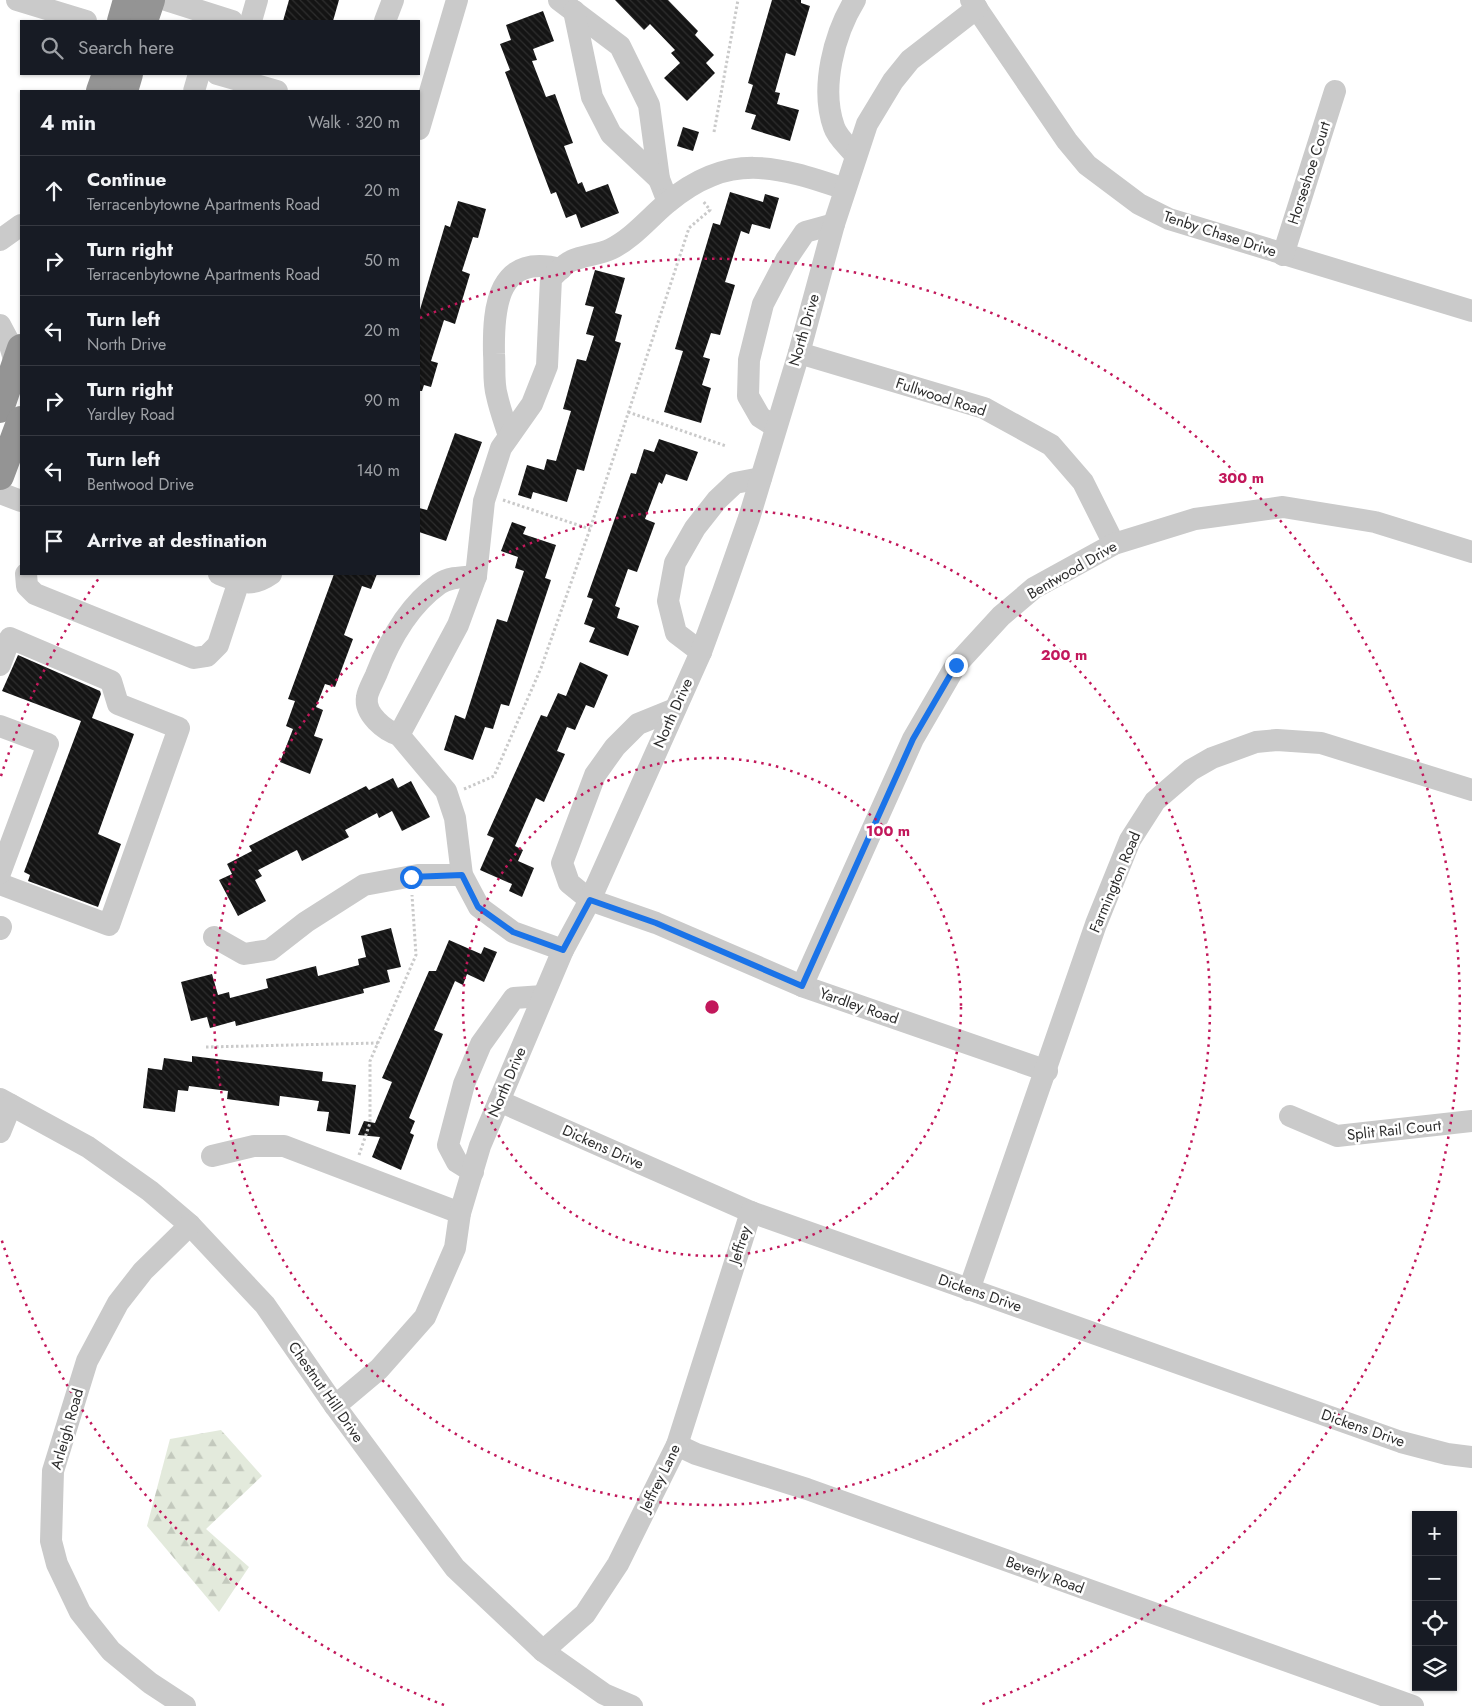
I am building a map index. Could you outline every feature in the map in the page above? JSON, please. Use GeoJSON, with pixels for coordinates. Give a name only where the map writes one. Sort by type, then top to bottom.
{"type":"FeatureCollection","features":[{"type":"Feature","properties":{"kind":"highway"},"geometry":{"type":"LineString","coordinates":[[121,20],[127,0]]}},
{"type":"Feature","properties":{"kind":"highway"},"geometry":{"type":"LineString","coordinates":[[144,20],[151,0]]}},
{"type":"Feature","properties":{"kind":"highway"},"geometry":{"type":"LineString","coordinates":[[100,90],[106,75]]}},
{"type":"Feature","properties":{"kind":"highway"},"geometry":{"type":"LineString","coordinates":[[124,90],[129,75]]}},
{"type":"Feature","properties":{"kind":"highway"},"geometry":{"type":"LineString","coordinates":[[0,410],[18,357]]}},
{"type":"Feature","properties":{"kind":"highway"},"geometry":{"type":"LineString","coordinates":[[0,476],[20,423]]}},
{"type":"Feature","properties":{"kind":"street"},"geometry":{"type":"LineString","coordinates":[[16,0],[44,4],[84,20]]}},
{"type":"Feature","properties":{"kind":"street"},"geometry":{"type":"LineString","coordinates":[[166,0],[229,20]]}},
{"type":"Feature","properties":{"kind":"street"},"geometry":{"type":"LineString","coordinates":[[251,20],[257,0]]}},
{"type":"Feature","properties":{"kind":"street"},"geometry":{"type":"LineString","coordinates":[[385,20],[393,0]]}},
{"type":"Feature","properties":{"kind":"street"},"geometry":{"type":"LineString","coordinates":[[420,126],[457,0]]}},
{"type":"Feature","properties":{"kind":"street"},"geometry":{"type":"LineString","coordinates":[[855,0],[838,33],[832,62],[829,92],[834,128],[855,155]]}},
{"type":"Feature","properties":{"kind":"street","name":"North Drive"},"geometry":{"type":"LineString","coordinates":[[335,1406],[379,1369],[425,1317],[455,1248],[460,1213],[472,1172],[499,1100],[563,950],[590,900],[701,652],[761,478],[834,224],[855,155],[867,124],[893,81],[910,60],[974,4]]}},
{"type":"Feature","properties":{"kind":"street","name":"Tenby Chase Drive"},"geometry":{"type":"LineString","coordinates":[[974,4],[1067,141],[1087,165],[1112,186],[1139,204],[1169,219],[1282,255],[1472,311]]}},
{"type":"Feature","properties":{"kind":"street"},"geometry":{"type":"LineString","coordinates":[[567,5],[592,97],[611,134],[659,179]]}},
{"type":"Feature","properties":{"kind":"street"},"geometry":{"type":"LineString","coordinates":[[567,5],[620,46],[649,105],[659,179],[668,202]]}},
{"type":"Feature","properties":{"kind":"street"},"geometry":{"type":"LineString","coordinates":[[194,90],[198,75]]}},
{"type":"Feature","properties":{"kind":"street"},"geometry":{"type":"LineString","coordinates":[[220,75],[273,90]]}},
{"type":"Feature","properties":{"kind":"street","name":"Horseshoe Court"},"geometry":{"type":"LineString","coordinates":[[1282,255],[1335,91]]}},
{"type":"Feature","properties":{"kind":"street"},"geometry":{"type":"LineString","coordinates":[[399,735],[458,625],[476,576],[486,494],[501,448],[532,404],[547,366],[551,278],[570,261],[611,249],[638,230],[668,202],[704,179],[744,166],[788,170],[845,189]]}},
{"type":"Feature","properties":{"kind":"street"},"geometry":{"type":"LineString","coordinates":[[776,427],[760,417],[748,396],[749,360],[763,304],[786,260],[805,232],[834,224]]}},
{"type":"Feature","properties":{"kind":"street"},"geometry":{"type":"LineString","coordinates":[[0,240],[20,226]]}},
{"type":"Feature","properties":{"kind":"street"},"geometry":{"type":"LineString","coordinates":[[509,436],[496,394],[494,312],[501,293],[512,275],[529,265],[543,265],[561,270]]}},
{"type":"Feature","properties":{"kind":"street"},"geometry":{"type":"LineString","coordinates":[[0,325],[18,357]]}},
{"type":"Feature","properties":{"kind":"street","name":"Fullwood Road"},"geometry":{"type":"LineString","coordinates":[[798,353],[984,408],[1051,446],[1083,482],[1114,544]]}},
{"type":"Feature","properties":{"kind":"street"},"geometry":{"type":"LineString","coordinates":[[701,652],[676,633],[668,601],[676,563],[695,528],[717,500],[735,483],[761,478]]}},
{"type":"Feature","properties":{"kind":"street"},"geometry":{"type":"LineString","coordinates":[[0,493],[20,501]]}},
{"type":"Feature","properties":{"kind":"street","name":"Bentwood Drive"},"geometry":{"type":"LineString","coordinates":[[802,986],[913,739],[956,665],[1001,616],[1034,588],[1114,544],[1195,518],[1283,507],[1375,522],[1472,552]]}},
{"type":"Feature","properties":{"kind":"street"},"geometry":{"type":"LineString","coordinates":[[26,575],[27,586],[35,594],[194,658],[207,656],[218,645],[229,578],[246,584],[263,580],[270,575]]}},
{"type":"Feature","properties":{"kind":"street"},"geometry":{"type":"LineString","coordinates":[[476,576],[451,578],[440,584],[428,594],[400,625],[384,655],[367,697],[369,708],[380,724],[389,732],[399,735],[446,792],[455,818],[462,875],[478,907],[513,932],[563,950]]}},
{"type":"Feature","properties":{"kind":"street"},"geometry":{"type":"LineString","coordinates":[[0,665],[10,638],[111,682],[118,704],[179,728],[109,925],[0,884]]}},
{"type":"Feature","properties":{"kind":"street","name":"Yardley Road"},"geometry":{"type":"LineString","coordinates":[[675,709],[638,724],[615,747],[596,774],[562,863],[569,883],[590,900],[656,923],[802,986],[1047,1071]]}},
{"type":"Feature","properties":{"kind":"street"},"geometry":{"type":"LineString","coordinates":[[0,726],[48,744],[0,873]]}},
{"type":"Feature","properties":{"kind":"street","name":"Farmington Road"},"geometry":{"type":"LineString","coordinates":[[969,1290],[1047,1071],[1096,924],[1130,840],[1155,801],[1191,770],[1212,758],[1256,742],[1277,740],[1321,743],[1472,790]]}},
{"type":"Feature","properties":{"kind":"street"},"geometry":{"type":"LineString","coordinates":[[214,937],[244,954],[270,950],[306,922],[364,886],[411,877],[462,875]]}},
{"type":"Feature","properties":{"kind":"street"},"geometry":{"type":"LineString","coordinates":[[472,1172],[457,1162],[448,1145],[464,1084],[481,1044],[514,998],[543,996]]}},
{"type":"Feature","properties":{"kind":"street","name":"Dickens Drive"},"geometry":{"type":"LineString","coordinates":[[499,1100],[751,1212],[1401,1442],[1447,1454],[1472,1457]]}},
{"type":"Feature","properties":{"kind":"street"},"geometry":{"type":"LineString","coordinates":[[0,1132],[6,1102]]}},
{"type":"Feature","properties":{"kind":"street","name":"Chestnut Hill Drive"},"geometry":{"type":"LineString","coordinates":[[6,1102],[88,1147],[150,1191],[190,1225],[265,1305],[335,1406],[455,1568],[544,1651],[604,1694],[632,1706]]}},
{"type":"Feature","properties":{"kind":"street","name":"Split Rail Court"},"geometry":{"type":"LineString","coordinates":[[1290,1116],[1337,1136],[1472,1122]]}},
{"type":"Feature","properties":{"kind":"street"},"geometry":{"type":"LineString","coordinates":[[212,1156],[254,1146],[284,1146],[460,1213]]}},
{"type":"Feature","properties":{"kind":"street","name":"Jeffrey"},"geometry":{"type":"LineString","coordinates":[[730,1278],[751,1212]]}},
{"type":"Feature","properties":{"kind":"street","name":"Arleigh Road"},"geometry":{"type":"LineString","coordinates":[[185,1706],[150,1683],[111,1651],[80,1612],[57,1564],[51,1541],[53,1471],[87,1361],[123,1296],[143,1271],[190,1225]]}},
{"type":"Feature","properties":{"kind":"street","name":"Jeffrey Lane"},"geometry":{"type":"LineString","coordinates":[[544,1651],[585,1614],[618,1564],[677,1445],[730,1278]]}},
{"type":"Feature","properties":{"kind":"street","name":"Beverly Road"},"geometry":{"type":"LineString","coordinates":[[677,1445],[696,1454],[807,1489],[1413,1706]]}},
{"type":"Feature","properties":{"kind":"path"},"geometry":{"type":"LineString","coordinates":[[714,132],[738,0]]}},
{"type":"Feature","properties":{"kind":"path"},"geometry":{"type":"LineString","coordinates":[[448,797],[494,776],[541,668],[590,529],[689,228],[710,210],[692,186]]}},
{"type":"Feature","properties":{"kind":"path"},"geometry":{"type":"LineString","coordinates":[[628,412],[726,446]]}},
{"type":"Feature","properties":{"kind":"path"},"geometry":{"type":"LineString","coordinates":[[486,494],[590,529]]}},
{"type":"Feature","properties":{"kind":"path"},"geometry":{"type":"LineString","coordinates":[[353,1172],[370,1123],[370,1061],[416,955],[411,877]]}},
{"type":"Feature","properties":{"kind":"path"},"geometry":{"type":"LineString","coordinates":[[206,1047],[378,1043]]}},
{"type":"Feature","properties":{"kind":"green space"},"geometry":{"type":"Polygon","coordinates":[[[221,1430],[262,1476],[206,1529],[249,1567],[219,1612],[147,1526],[170,1439],[221,1430]]]}},
{"type":"Feature","properties":{"kind":"building"},"geometry":{"type":"Polygon","coordinates":[[[289,0],[339,0],[333,20],[283,20],[289,0]]]}},
{"type":"Feature","properties":{"kind":"building"},"geometry":{"type":"Polygon","coordinates":[[[615,0],[668,0],[698,31],[695,35],[714,55],[706,63],[715,73],[687,101],[664,78],[680,63],[671,53],[675,50],[650,24],[644,30],[615,0]]]}},
{"type":"Feature","properties":{"kind":"building"},"geometry":{"type":"Polygon","coordinates":[[[772,0],[801,0],[801,3],[810,6],[795,56],[786,53],[775,92],[780,93],[777,104],[799,110],[790,141],[751,129],[756,115],[745,112],[753,85],[748,83],[772,0]]]}},
{"type":"Feature","properties":{"kind":"building"},"geometry":{"type":"Polygon","coordinates":[[[543,11],[554,41],[533,49],[537,60],[532,61],[546,97],[555,94],[573,143],[564,146],[578,184],[582,182],[586,192],[608,184],[619,213],[581,228],[576,214],[566,218],[556,192],[551,194],[505,72],[510,70],[500,44],[511,40],[506,25],[543,11]]]}},
{"type":"Feature","properties":{"kind":"building"},"geometry":{"type":"Polygon","coordinates":[[[683,127],[699,132],[693,151],[677,146],[683,127]]]}},
{"type":"Feature","properties":{"kind":"building"},"geometry":{"type":"Polygon","coordinates":[[[730,192],[763,202],[765,194],[779,198],[770,229],[752,224],[749,234],[741,231],[725,282],[735,285],[720,335],[711,333],[703,357],[710,359],[702,385],[711,388],[701,423],[664,412],[683,351],[675,349],[713,223],[720,225],[730,192]]]}},
{"type":"Feature","properties":{"kind":"building"},"geometry":{"type":"Polygon","coordinates":[[[458,201],[486,209],[478,238],[473,237],[462,271],[470,274],[455,324],[444,320],[431,361],[438,363],[431,387],[424,385],[422,391],[420,391],[420,310],[445,225],[450,227],[458,201]]]}},
{"type":"Feature","properties":{"kind":"building"},"geometry":{"type":"Polygon","coordinates":[[[595,270],[625,278],[615,313],[622,315],[615,341],[621,343],[584,471],[577,469],[567,502],[533,492],[531,499],[518,495],[527,465],[544,470],[547,459],[556,461],[571,411],[563,409],[577,359],[586,361],[594,336],[586,334],[594,307],[585,305],[595,270]]]}},
{"type":"Feature","properties":{"kind":"building"},"geometry":{"type":"Polygon","coordinates":[[[455,433],[482,442],[446,541],[420,532],[420,508],[427,510],[455,433]]]}},
{"type":"Feature","properties":{"kind":"building"},"geometry":{"type":"Polygon","coordinates":[[[659,439],[698,452],[687,481],[666,474],[662,484],[659,482],[645,519],[655,523],[637,572],[628,569],[615,606],[620,608],[617,618],[639,626],[628,656],[589,642],[595,628],[584,624],[593,599],[587,597],[631,473],[636,474],[644,449],[654,452],[659,439]]]}},
{"type":"Feature","properties":{"kind":"building"},"geometry":{"type":"Polygon","coordinates":[[[512,522],[526,527],[523,534],[556,545],[545,578],[551,580],[509,706],[501,704],[493,729],[485,727],[473,760],[444,750],[455,715],[465,719],[497,619],[507,622],[524,571],[515,568],[518,557],[501,551],[512,522]]]}},
{"type":"Feature","properties":{"kind":"building"},"geometry":{"type":"Polygon","coordinates":[[[334,575],[377,575],[371,589],[362,586],[344,635],[353,639],[335,687],[325,684],[316,707],[323,710],[314,736],[323,739],[310,774],[280,762],[293,729],[286,726],[295,701],[288,699],[334,575]]]}},
{"type":"Feature","properties":{"kind":"building"},"geometry":{"type":"Polygon","coordinates":[[[18,655],[100,691],[101,694],[92,718],[134,734],[98,834],[121,844],[98,907],[28,881],[30,875],[24,872],[81,721],[2,691],[18,655]]]}},
{"type":"Feature","properties":{"kind":"building"},"geometry":{"type":"Polygon","coordinates":[[[580,662],[608,675],[594,708],[586,705],[575,730],[567,727],[557,751],[565,754],[544,802],[536,798],[515,846],[523,850],[518,861],[534,868],[522,897],[509,891],[512,884],[480,870],[494,838],[487,835],[541,715],[547,717],[558,693],[566,696],[580,662]]]}},
{"type":"Feature","properties":{"kind":"building"},"geometry":{"type":"Polygon","coordinates":[[[393,778],[398,788],[411,781],[430,817],[402,831],[392,811],[379,818],[377,813],[345,830],[349,837],[302,861],[297,850],[258,870],[262,876],[255,880],[266,901],[238,916],[219,880],[232,874],[227,864],[252,851],[249,846],[366,786],[369,790],[393,778]]]}},
{"type":"Feature","properties":{"kind":"building"},"geometry":{"type":"Polygon","coordinates":[[[391,928],[401,967],[387,970],[390,982],[363,989],[364,993],[236,1026],[235,1021],[210,1028],[207,1017],[191,1021],[181,982],[212,974],[218,995],[229,992],[230,998],[268,988],[266,979],[316,966],[318,976],[359,965],[358,959],[366,957],[361,936],[391,928]]]}},
{"type":"Feature","properties":{"kind":"building"},"geometry":{"type":"Polygon","coordinates":[[[449,940],[481,954],[484,947],[497,952],[484,982],[467,974],[463,985],[455,981],[434,1030],[443,1034],[409,1118],[415,1121],[410,1133],[414,1135],[401,1170],[372,1157],[380,1137],[358,1135],[364,1121],[375,1123],[392,1082],[382,1078],[429,971],[436,971],[449,940]]]}},
{"type":"Feature","properties":{"kind":"building"},"geometry":{"type":"Polygon","coordinates":[[[192,1056],[323,1072],[322,1081],[356,1085],[350,1134],[326,1131],[329,1112],[317,1111],[319,1101],[280,1096],[279,1106],[227,1099],[228,1091],[189,1086],[188,1091],[178,1090],[175,1112],[143,1108],[148,1068],[162,1070],[164,1058],[192,1062],[192,1056]]]}},
{"type":"Feature","properties":{"kind":"route"},"geometry":{"type":"LineString","coordinates":[[411,877],[418,875],[462,875],[478,907],[513,932],[563,950],[590,900],[656,923],[802,986],[913,739],[956,665]]}}]}
